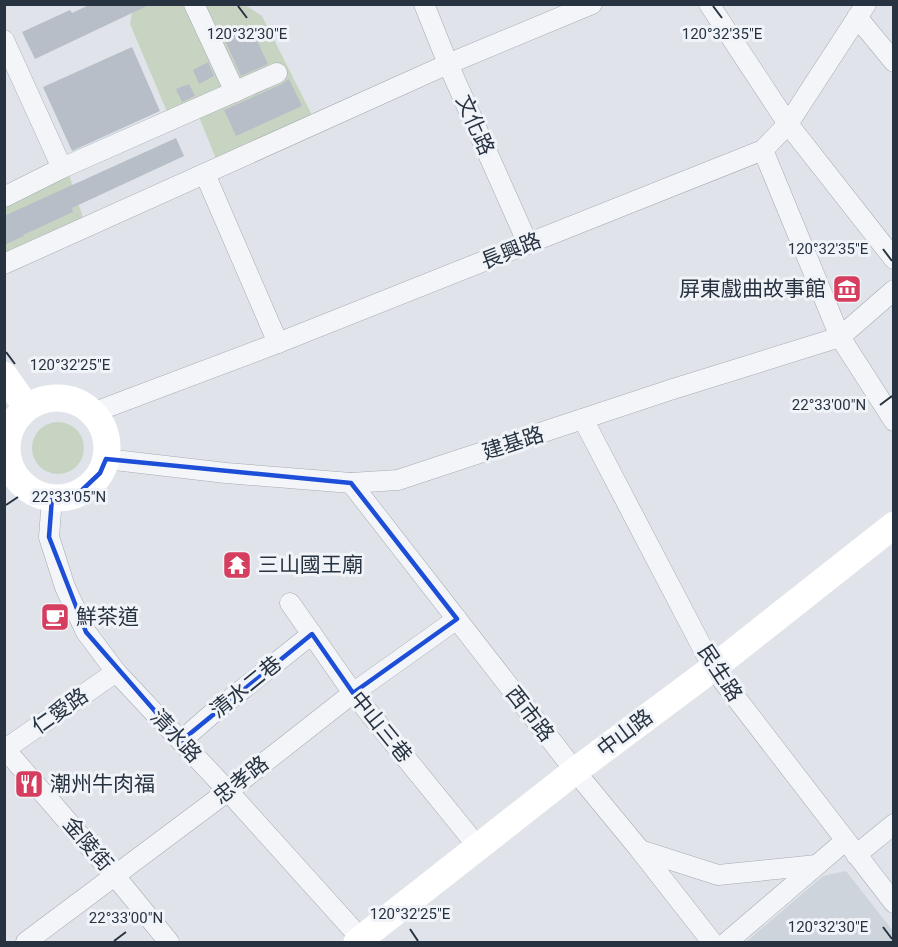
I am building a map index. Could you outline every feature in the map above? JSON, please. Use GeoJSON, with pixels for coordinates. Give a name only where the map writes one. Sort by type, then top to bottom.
{"type":"FeatureCollection","features":[{"type":"Feature","properties":{"kind":"main road"},"geometry":{"type":"LineString","coordinates":[[4,375],[27,408]]}},
{"type":"Feature","properties":{"kind":"main road"},"geometry":{"type":"LineString","coordinates":[[67,399],[81,404],[92,413],[102,427],[107,443],[106,459],[92,484],[66,497],[52,498],[36,493],[13,491],[13,472],[8,458],[7,435],[18,417],[27,408],[38,402],[67,399]]}},
{"type":"Feature","properties":{"kind":"main road","name":"中山路"},"geometry":{"type":"LineString","coordinates":[[361,941],[574,771],[713,668],[894,525]]}},
{"type":"Feature","properties":{"kind":"street"},"geometry":{"type":"LineString","coordinates":[[194,4],[235,92]]}},
{"type":"Feature","properties":{"kind":"street","name":"文化路"},"geometry":{"type":"LineString","coordinates":[[424,4],[448,64],[528,244]]}},
{"type":"Feature","properties":{"kind":"street"},"geometry":{"type":"LineString","coordinates":[[4,264],[448,64],[592,4]]}},
{"type":"Feature","properties":{"kind":"street"},"geometry":{"type":"LineString","coordinates":[[709,4],[788,124],[894,259]]}},
{"type":"Feature","properties":{"kind":"street"},"geometry":{"type":"LineString","coordinates":[[861,11],[894,62]]}},
{"type":"Feature","properties":{"kind":"street","name":"長興路"},"geometry":{"type":"LineString","coordinates":[[92,413],[278,343],[762,150],[788,124],[861,11]]}},
{"type":"Feature","properties":{"kind":"street"},"geometry":{"type":"LineString","coordinates":[[4,40],[63,168]]}},
{"type":"Feature","properties":{"kind":"street"},"geometry":{"type":"LineString","coordinates":[[4,197],[63,168],[277,73]]}},
{"type":"Feature","properties":{"kind":"street"},"geometry":{"type":"LineString","coordinates":[[762,150],[840,337],[894,421]]}},
{"type":"Feature","properties":{"kind":"street"},"geometry":{"type":"LineString","coordinates":[[205,174],[278,343]]}},
{"type":"Feature","properties":{"kind":"street","name":"建基路"},"geometry":{"type":"LineString","coordinates":[[106,459],[226,473],[351,483],[398,480],[673,389],[840,337],[894,290]]}},
{"type":"Feature","properties":{"kind":"street","name":"民生路"},"geometry":{"type":"LineString","coordinates":[[583,419],[713,668],[894,903]]}},
{"type":"Feature","properties":{"kind":"street","name":"西市路"},"geometry":{"type":"LineString","coordinates":[[351,483],[574,771],[712,942]]}},
{"type":"Feature","properties":{"kind":"street","name":"清水路"},"geometry":{"type":"LineString","coordinates":[[52,498],[49,537],[65,588],[86,632],[116,672],[228,791],[361,941]]}},
{"type":"Feature","properties":{"kind":"street","name":"中山三巷"},"geometry":{"type":"LineString","coordinates":[[290,603],[353,693],[478,847]]}},
{"type":"Feature","properties":{"kind":"street","name":"忠孝路"},"geometry":{"type":"LineString","coordinates":[[26,942],[228,791],[353,693],[457,619]]}},
{"type":"Feature","properties":{"kind":"street","name":"清水二巷"},"geometry":{"type":"LineString","coordinates":[[181,741],[312,634]]}},
{"type":"Feature","properties":{"kind":"street","name":"仁愛路"},"geometry":{"type":"LineString","coordinates":[[5,749],[116,672]]}},
{"type":"Feature","properties":{"kind":"street","name":"金陵街"},"geometry":{"type":"LineString","coordinates":[[5,749],[116,876],[169,942]]}},
{"type":"Feature","properties":{"kind":"street"},"geometry":{"type":"LineString","coordinates":[[727,942],[817,865],[894,824]]}},
{"type":"Feature","properties":{"kind":"street"},"geometry":{"type":"LineString","coordinates":[[640,850],[718,875],[817,865]]}},
{"type":"Feature","properties":{"kind":"highlighted area"},"geometry":{"type":"Polygon","coordinates":[[[106,459],[351,483],[457,619],[353,693],[312,634],[181,741],[86,632],[49,537],[52,498],[80,492],[100,473],[106,459]]]}},
{"type":"Feature","properties":{"kind":"shaded area"},"geometry":{"type":"Polygon","coordinates":[[[846,871],[893,931],[893,942],[746,942],[823,876],[846,871]]]}},
{"type":"Feature","properties":{"kind":"green space"},"geometry":{"type":"Polygon","coordinates":[[[133,5],[245,5],[262,16],[313,117],[216,159],[199,117],[69,174],[83,218],[5,252],[4,189],[168,114],[130,24],[133,5]]]}},
{"type":"Feature","properties":{"kind":"green space"},"geometry":{"type":"Polygon","coordinates":[[[53,422],[63,422],[77,429],[84,448],[77,467],[63,474],[53,474],[43,470],[36,463],[32,453],[32,443],[36,433],[43,426],[53,422]]]}},
{"type":"Feature","properties":{"kind":"building"},"geometry":{"type":"Polygon","coordinates":[[[91,4],[151,4],[35,59],[22,32],[70,10],[72,13],[91,4]]]}},
{"type":"Feature","properties":{"kind":"building"},"geometry":{"type":"Polygon","coordinates":[[[250,26],[268,64],[241,76],[224,38],[250,26]]]}},
{"type":"Feature","properties":{"kind":"building"},"geometry":{"type":"Polygon","coordinates":[[[132,47],[160,111],[72,151],[43,87],[132,47]]]}},
{"type":"Feature","properties":{"kind":"building"},"geometry":{"type":"Polygon","coordinates":[[[208,62],[214,76],[199,84],[193,70],[208,62]]]}},
{"type":"Feature","properties":{"kind":"building"},"geometry":{"type":"Polygon","coordinates":[[[289,79],[302,106],[236,136],[224,110],[289,79]]]}},
{"type":"Feature","properties":{"kind":"building"},"geometry":{"type":"Polygon","coordinates":[[[189,84],[195,96],[182,102],[176,89],[189,84]]]}},
{"type":"Feature","properties":{"kind":"building"},"geometry":{"type":"Polygon","coordinates":[[[176,138],[184,156],[72,208],[73,212],[4,245],[4,216],[176,138]]]}},
{"type":"Feature","properties":{"kind":"place","name":"屏東戲曲故事館"},"geometry":{"type":"Point","coordinates":[847,289]}},
{"type":"Feature","properties":{"kind":"place","name":"三山國王廟"},"geometry":{"type":"Point","coordinates":[237,565]}},
{"type":"Feature","properties":{"kind":"place","name":"鮮茶道"},"geometry":{"type":"Point","coordinates":[55,617]}},
{"type":"Feature","properties":{"kind":"place","name":"潮州牛肉福"},"geometry":{"type":"Point","coordinates":[29,784]}}]}
